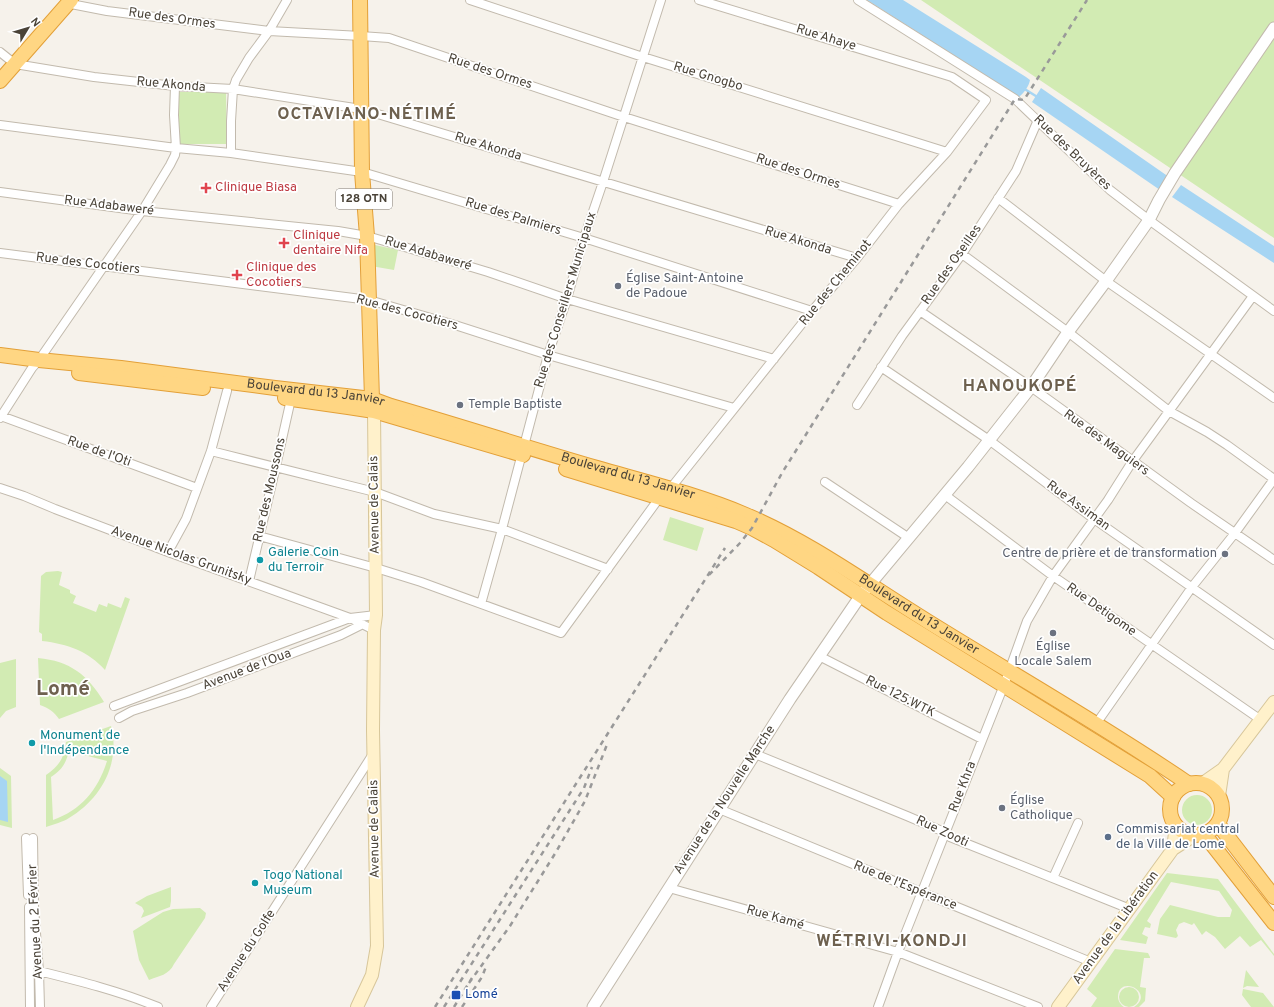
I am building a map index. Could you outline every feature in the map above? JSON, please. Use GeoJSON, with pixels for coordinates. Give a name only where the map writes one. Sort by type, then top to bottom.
{"type":"FeatureCollection","features":[{"type":"Feature","properties":{"kind":"highway","name":"Avenue de Calais"},"geometry":{"type":"LineString","coordinates":[[360,0],[362,172],[367,236],[373,405]]}},
{"type":"Feature","properties":{"kind":"highway"},"geometry":{"type":"LineString","coordinates":[[0,81],[67,1]]}},
{"type":"Feature","properties":{"kind":"highway","name":"Boulevard du 13 Janvier"},"geometry":{"type":"LineString","coordinates":[[0,355],[35,364],[227,391],[348,406],[391,406],[522,450],[665,493],[752,528],[818,567],[887,613],[1006,678],[1096,724],[1189,784]]}},
{"type":"Feature","properties":{"kind":"highway","name":"Boulevard du 13 Janvier"},"geometry":{"type":"LineString","coordinates":[[0,364],[121,368],[276,388],[373,405]]}},
{"type":"Feature","properties":{"kind":"highway","name":"Boulevard du 13 Janvier"},"geometry":{"type":"LineString","coordinates":[[665,493],[722,505],[780,530],[870,584],[1150,776],[1173,797]]}},
{"type":"Feature","properties":{"kind":"highway"},"geometry":{"type":"LineString","coordinates":[[1196,782],[1210,786],[1219,796],[1222,803],[1221,818],[1212,830],[1199,834],[1188,833],[1181,830],[1176,825],[1170,808],[1173,797],[1183,786],[1189,784],[1196,782]]}},
{"type":"Feature","properties":{"kind":"highway"},"geometry":{"type":"LineString","coordinates":[[1218,824],[1274,897]]}},
{"type":"Feature","properties":{"kind":"highway"},"geometry":{"type":"LineString","coordinates":[[1199,834],[1274,924]]}},
{"type":"Feature","properties":{"kind":"main road","name":"Avenue de Calais"},"geometry":{"type":"LineString","coordinates":[[357,1007],[372,976],[377,946],[374,754],[374,630],[376,615],[376,568],[373,405]]}},
{"type":"Feature","properties":{"kind":"main road"},"geometry":{"type":"LineString","coordinates":[[1203,784],[1223,769],[1274,702]]}},
{"type":"Feature","properties":{"kind":"main road"},"geometry":{"type":"LineString","coordinates":[[1219,796],[1223,769]]}},
{"type":"Feature","properties":{"kind":"main road"},"geometry":{"type":"LineString","coordinates":[[1173,849],[1176,825]]}},
{"type":"Feature","properties":{"kind":"main road"},"geometry":{"type":"LineString","coordinates":[[1173,849],[1199,834]]}},
{"type":"Feature","properties":{"kind":"main road","name":"Avenue de la Libération"},"geometry":{"type":"LineString","coordinates":[[1058,1007],[1173,849]]}},
{"type":"Feature","properties":{"kind":"street"},"geometry":{"type":"LineString","coordinates":[[231,153],[233,89],[236,80],[249,58],[269,31],[287,0]]}},
{"type":"Feature","properties":{"kind":"street","name":"Rue Gnogbo"},"geometry":{"type":"LineString","coordinates":[[470,0],[947,152]]}},
{"type":"Feature","properties":{"kind":"street","name":"Rue des Conseillers Municipaux"},"geometry":{"type":"LineString","coordinates":[[481,604],[548,355],[661,0]]}},
{"type":"Feature","properties":{"kind":"street","name":"Rue Ahaye"},"geometry":{"type":"LineString","coordinates":[[699,0],[952,76]]}},
{"type":"Feature","properties":{"kind":"street","name":"Rue des Ormes"},"geometry":{"type":"LineString","coordinates":[[67,1],[138,15],[269,31],[389,38],[624,117],[899,204]]}},
{"type":"Feature","properties":{"kind":"street","name":"Rue des Bruyères"},"geometry":{"type":"LineString","coordinates":[[861,2],[1015,99],[1110,190],[1274,311]]}},
{"type":"Feature","properties":{"kind":"street","name":"Avenue de la Nouvelle Marche"},"geometry":{"type":"LineString","coordinates":[[593,1007],[818,656],[861,595],[945,495],[1031,387],[1068,332],[1149,220],[1173,177],[1274,28]]}},
{"type":"Feature","properties":{"kind":"street"},"geometry":{"type":"LineString","coordinates":[[0,52],[15,64]]}},
{"type":"Feature","properties":{"kind":"street","name":"Rue Akonda"},"geometry":{"type":"LineString","coordinates":[[15,64],[94,77],[175,86],[233,89],[361,109],[857,258]]}},
{"type":"Feature","properties":{"kind":"street","name":"Rue des Cheminot"},"geometry":{"type":"LineString","coordinates":[[481,604],[561,633],[665,493],[812,311],[857,258],[899,204],[947,152],[986,100],[952,76]]}},
{"type":"Feature","properties":{"kind":"street"},"geometry":{"type":"LineString","coordinates":[[1,417],[35,364],[142,211],[170,165],[176,148],[174,115],[175,86]]}},
{"type":"Feature","properties":{"kind":"street","name":"Rue des Oseilles"},"geometry":{"type":"LineString","coordinates":[[857,405],[881,366],[962,254],[1016,172],[1038,120]]}},
{"type":"Feature","properties":{"kind":"street","name":"Rue des Palmiers"},"geometry":{"type":"LineString","coordinates":[[0,125],[176,148],[231,153],[362,172],[584,238],[812,311]]}},
{"type":"Feature","properties":{"kind":"street","name":"Rue Adabaweré"},"geometry":{"type":"LineString","coordinates":[[0,192],[142,211],[338,231],[367,236],[488,272],[567,299],[774,359]]}},
{"type":"Feature","properties":{"kind":"street"},"geometry":{"type":"LineString","coordinates":[[998,198],[1106,281],[1274,398]]}},
{"type":"Feature","properties":{"kind":"street","name":"Rue des Cocotiers"},"geometry":{"type":"LineString","coordinates":[[0,253],[369,300],[455,325],[548,355],[734,408]]}},
{"type":"Feature","properties":{"kind":"street"},"geometry":{"type":"LineString","coordinates":[[962,254],[1068,332],[1170,411],[1227,445],[1274,479],[1235,533],[1192,587],[1096,724]]}},
{"type":"Feature","properties":{"kind":"street","name":"Rue Khra"},"geometry":{"type":"LineString","coordinates":[[878,1007],[1027,621],[1053,576],[1108,500],[1132,462],[1253,296]]}},
{"type":"Feature","properties":{"kind":"street","name":"Rue des Maguiers"},"geometry":{"type":"LineString","coordinates":[[920,311],[1031,387],[1132,462],[1274,560]]}},
{"type":"Feature","properties":{"kind":"street","name":"Rue Assiman"},"geometry":{"type":"LineString","coordinates":[[881,366],[989,440],[1094,519],[1274,645]]}},
{"type":"Feature","properties":{"kind":"street"},"geometry":{"type":"LineString","coordinates":[[168,552],[186,519],[211,451],[227,391]]}},
{"type":"Feature","properties":{"kind":"street","name":"Rue des Moussons"},"geometry":{"type":"LineString","coordinates":[[249,581],[291,399]]}},
{"type":"Feature","properties":{"kind":"street","name":"Rue de l'Oti"},"geometry":{"type":"LineString","coordinates":[[1,417],[197,488]]}},
{"type":"Feature","properties":{"kind":"street"},"geometry":{"type":"LineString","coordinates":[[211,451],[276,466],[375,492],[434,514],[502,529],[608,570]]}},
{"type":"Feature","properties":{"kind":"street"},"geometry":{"type":"LineString","coordinates":[[825,482],[909,538]]}},
{"type":"Feature","properties":{"kind":"street","name":"Avenue Nicolas Grunitsky"},"geometry":{"type":"LineString","coordinates":[[0,488],[168,552],[350,618],[361,624]]}},
{"type":"Feature","properties":{"kind":"street","name":"Rue Detigome"},"geometry":{"type":"LineString","coordinates":[[945,495],[1053,576],[1261,720]]}},
{"type":"Feature","properties":{"kind":"street"},"geometry":{"type":"LineString","coordinates":[[259,536],[376,568],[421,582],[481,604]]}},
{"type":"Feature","properties":{"kind":"street"},"geometry":{"type":"LineString","coordinates":[[350,618],[376,615]]}},
{"type":"Feature","properties":{"kind":"street","name":"Avenue de l'Oua"},"geometry":{"type":"LineString","coordinates":[[114,706],[350,618]]}},
{"type":"Feature","properties":{"kind":"street"},"geometry":{"type":"LineString","coordinates":[[361,624],[374,630]]}},
{"type":"Feature","properties":{"kind":"street","name":"Avenue de l'Oua"},"geometry":{"type":"LineString","coordinates":[[118,718],[132,711],[187,693],[328,640],[361,624]]}},
{"type":"Feature","properties":{"kind":"street","name":"Rue 125.WTK"},"geometry":{"type":"LineString","coordinates":[[818,656],[982,739]]}},
{"type":"Feature","properties":{"kind":"street","name":"Avenue du Golfe"},"geometry":{"type":"LineString","coordinates":[[211,1007],[374,754]]}},
{"type":"Feature","properties":{"kind":"street","name":"Rue Zooti"},"geometry":{"type":"LineString","coordinates":[[755,754],[907,816],[965,843],[1130,909]]}},
{"type":"Feature","properties":{"kind":"street","name":"Rue de l'Espérance"},"geometry":{"type":"LineString","coordinates":[[719,809],[1091,962]]}},
{"type":"Feature","properties":{"kind":"street"},"geometry":{"type":"LineString","coordinates":[[1053,878],[1078,823]]}},
{"type":"Feature","properties":{"kind":"street","name":"Avenue du 2 Février"},"geometry":{"type":"LineString","coordinates":[[30,1007],[29,838],[39,971],[40,1007]]}},
{"type":"Feature","properties":{"kind":"street","name":"Rue Kamé"},"geometry":{"type":"LineString","coordinates":[[669,888],[898,952],[1038,1007]]}},
{"type":"Feature","properties":{"kind":"street"},"geometry":{"type":"LineString","coordinates":[[39,971],[74,979],[139,999],[158,1007]]}},
{"type":"Feature","properties":{"kind":"green space"},"geometry":{"type":"Polygon","coordinates":[[[921,0],[1274,0],[1274,238],[921,0]]]}},
{"type":"Feature","properties":{"kind":"green space"},"geometry":{"type":"Polygon","coordinates":[[[177,92],[226,92],[227,144],[178,144],[177,92]]]}},
{"type":"Feature","properties":{"kind":"green space"},"geometry":{"type":"Polygon","coordinates":[[[375,245],[398,250],[394,270],[371,266],[375,245]]]}},
{"type":"Feature","properties":{"kind":"green space"},"geometry":{"type":"Polygon","coordinates":[[[670,517],[704,528],[697,551],[663,540],[670,517]]]}},
{"type":"Feature","properties":{"kind":"green space"},"geometry":{"type":"Polygon","coordinates":[[[46,572],[62,572],[59,585],[70,590],[70,593],[76,596],[73,603],[96,612],[99,604],[107,607],[108,603],[121,608],[125,597],[130,599],[105,670],[92,658],[69,646],[42,641],[42,634],[39,632],[41,576],[46,572]]]}},
{"type":"Feature","properties":{"kind":"green space"},"geometry":{"type":"Polygon","coordinates":[[[38,658],[60,662],[77,671],[85,677],[98,692],[104,702],[59,719],[51,710],[40,705],[38,658]]]}},
{"type":"Feature","properties":{"kind":"green space"},"geometry":{"type":"Polygon","coordinates":[[[16,659],[16,707],[6,711],[0,718],[0,663],[16,659]]]}},
{"type":"Feature","properties":{"kind":"green space"},"geometry":{"type":"Polygon","coordinates":[[[111,726],[113,753],[111,766],[106,779],[90,801],[67,819],[46,827],[46,775],[55,768],[60,761],[66,742],[111,726]],[[69,751],[63,766],[51,777],[53,820],[72,811],[87,798],[99,781],[107,761],[69,751]]]}},
{"type":"Feature","properties":{"kind":"green space"},"geometry":{"type":"Polygon","coordinates":[[[0,768],[11,776],[12,828],[0,825],[0,768]]]}},
{"type":"Feature","properties":{"kind":"green space"},"geometry":{"type":"Polygon","coordinates":[[[1197,795],[1208,799],[1212,810],[1208,821],[1197,825],[1186,821],[1182,810],[1186,799],[1197,795]]]}},
{"type":"Feature","properties":{"kind":"green space"},"geometry":{"type":"Polygon","coordinates":[[[1167,873],[1218,879],[1274,956],[1261,940],[1250,947],[1240,936],[1225,949],[1215,937],[1206,931],[1202,935],[1194,923],[1192,925],[1184,922],[1179,924],[1176,930],[1178,936],[1176,938],[1157,934],[1160,919],[1170,905],[1218,917],[1230,917],[1232,910],[1219,891],[1171,882],[1147,921],[1151,924],[1150,928],[1145,927],[1142,934],[1148,937],[1146,944],[1120,940],[1167,873]]]}},
{"type":"Feature","properties":{"kind":"green space"},"geometry":{"type":"Polygon","coordinates":[[[171,887],[170,907],[141,918],[144,911],[142,907],[135,903],[147,896],[171,887]]]}},
{"type":"Feature","properties":{"kind":"green space"},"geometry":{"type":"Polygon","coordinates":[[[200,908],[206,913],[205,918],[172,968],[163,975],[149,980],[139,960],[133,931],[163,912],[173,909],[200,908]]]}},
{"type":"Feature","properties":{"kind":"green space"},"geometry":{"type":"Polygon","coordinates":[[[1115,949],[1148,953],[1150,958],[1144,958],[1140,987],[1146,988],[1145,1001],[1139,1007],[1134,1007],[1140,1001],[1141,996],[1139,991],[1129,986],[1120,990],[1118,997],[1120,1003],[1124,1007],[1091,1007],[1097,998],[1087,989],[1115,949]]]}},
{"type":"Feature","properties":{"kind":"green space"},"geometry":{"type":"Polygon","coordinates":[[[1246,970],[1259,987],[1247,986],[1243,988],[1246,970]]]}},
{"type":"Feature","properties":{"kind":"green space"},"geometry":{"type":"Polygon","coordinates":[[[1129,987],[1136,990],[1139,997],[1136,1004],[1129,1007],[1122,1004],[1119,997],[1122,990],[1129,987]]]}},
{"type":"Feature","properties":{"kind":"green space"},"geometry":{"type":"Polygon","coordinates":[[[1243,989],[1263,993],[1274,1007],[1251,1007],[1242,995],[1243,989]]]}},
{"type":"Feature","properties":{"kind":"water"},"geometry":{"type":"Polygon","coordinates":[[[867,0],[903,0],[1026,77],[1030,80],[1027,87],[1019,97],[867,0]]]}},
{"type":"Feature","properties":{"kind":"water"},"geometry":{"type":"Polygon","coordinates":[[[1041,88],[1169,177],[1160,190],[1032,102],[1041,88]]]}},
{"type":"Feature","properties":{"kind":"water"},"geometry":{"type":"Polygon","coordinates":[[[1181,185],[1274,246],[1274,263],[1172,197],[1181,185]]]}},
{"type":"Feature","properties":{"kind":"water"},"geometry":{"type":"Polygon","coordinates":[[[0,776],[7,781],[8,822],[0,820],[0,776]]]}},
{"type":"Feature","properties":{"kind":"waterway"},"geometry":{"type":"LineString","coordinates":[[1023,88],[1039,98]]}},
{"type":"Feature","properties":{"kind":"railway"},"geometry":{"type":"LineString","coordinates":[[709,575],[740,543],[752,528],[782,473],[1015,99],[1024,100],[1087,0]]}},
{"type":"Feature","properties":{"kind":"railway"},"geometry":{"type":"LineString","coordinates":[[435,1007],[725,548]]}},
{"type":"Feature","properties":{"kind":"railway"},"geometry":{"type":"LineString","coordinates":[[469,983],[510,926],[556,852],[585,801],[608,742]]}},
{"type":"Feature","properties":{"kind":"railway"},"geometry":{"type":"LineString","coordinates":[[444,1007],[584,788],[592,767]]}},
{"type":"Feature","properties":{"kind":"railway"},"geometry":{"type":"LineString","coordinates":[[462,1007],[482,977],[487,964]]}},
{"type":"Feature","properties":{"kind":"railway"},"geometry":{"type":"LineString","coordinates":[[454,1007],[472,978]]}},
{"type":"Feature","properties":{"kind":"place","name":"Clinique Biasa"},"geometry":{"type":"Point","coordinates":[206,188]}},
{"type":"Feature","properties":{"kind":"place","name":"Clinique dentaire Nifa"},"geometry":{"type":"Point","coordinates":[284,243]}},
{"type":"Feature","properties":{"kind":"place","name":"Clinique des Cocotiers"},"geometry":{"type":"Point","coordinates":[237,275]}},
{"type":"Feature","properties":{"kind":"place","name":"Église Saint-Antoine de Padoue"},"geometry":{"type":"Point","coordinates":[618,286]}},
{"type":"Feature","properties":{"kind":"place","name":"Temple Baptiste"},"geometry":{"type":"Point","coordinates":[460,405]}},
{"type":"Feature","properties":{"kind":"place","name":"Centre de prière et de transformation"},"geometry":{"type":"Point","coordinates":[1225,554]}},
{"type":"Feature","properties":{"kind":"place","name":"Galerie Coin du Terroir"},"geometry":{"type":"Point","coordinates":[260,560]}},
{"type":"Feature","properties":{"kind":"place","name":"Église Locale Salem"},"geometry":{"type":"Point","coordinates":[1053,633]}},
{"type":"Feature","properties":{"kind":"place","name":"Monument de l'Indépendance"},"geometry":{"type":"Point","coordinates":[32,743]}},
{"type":"Feature","properties":{"kind":"place","name":"Église Catholique"},"geometry":{"type":"Point","coordinates":[1002,808]}},
{"type":"Feature","properties":{"kind":"place","name":"Commissariat central de la Ville de Lome"},"geometry":{"type":"Point","coordinates":[1108,837]}},
{"type":"Feature","properties":{"kind":"place","name":"Togo National Museum"},"geometry":{"type":"Point","coordinates":[255,883]}},
{"type":"Feature","properties":{"kind":"place","name":"Lomé"},"geometry":{"type":"Point","coordinates":[456,995]}},
{"type":"Feature","properties":{"kind":"district","name":"OCTAVIANO-NÉTIMÉ"},"geometry":{"type":"Point","coordinates":[367,115]}},
{"type":"Feature","properties":{"kind":"district","name":"HANOUKOPÉ"},"geometry":{"type":"Point","coordinates":[1020,387]}},
{"type":"Feature","properties":{"kind":"district","name":"Lomé"},"geometry":{"type":"Point","coordinates":[63,689]}},
{"type":"Feature","properties":{"kind":"district","name":"WÉTRIVI-KONDJI"},"geometry":{"type":"Point","coordinates":[892,942]}}]}
